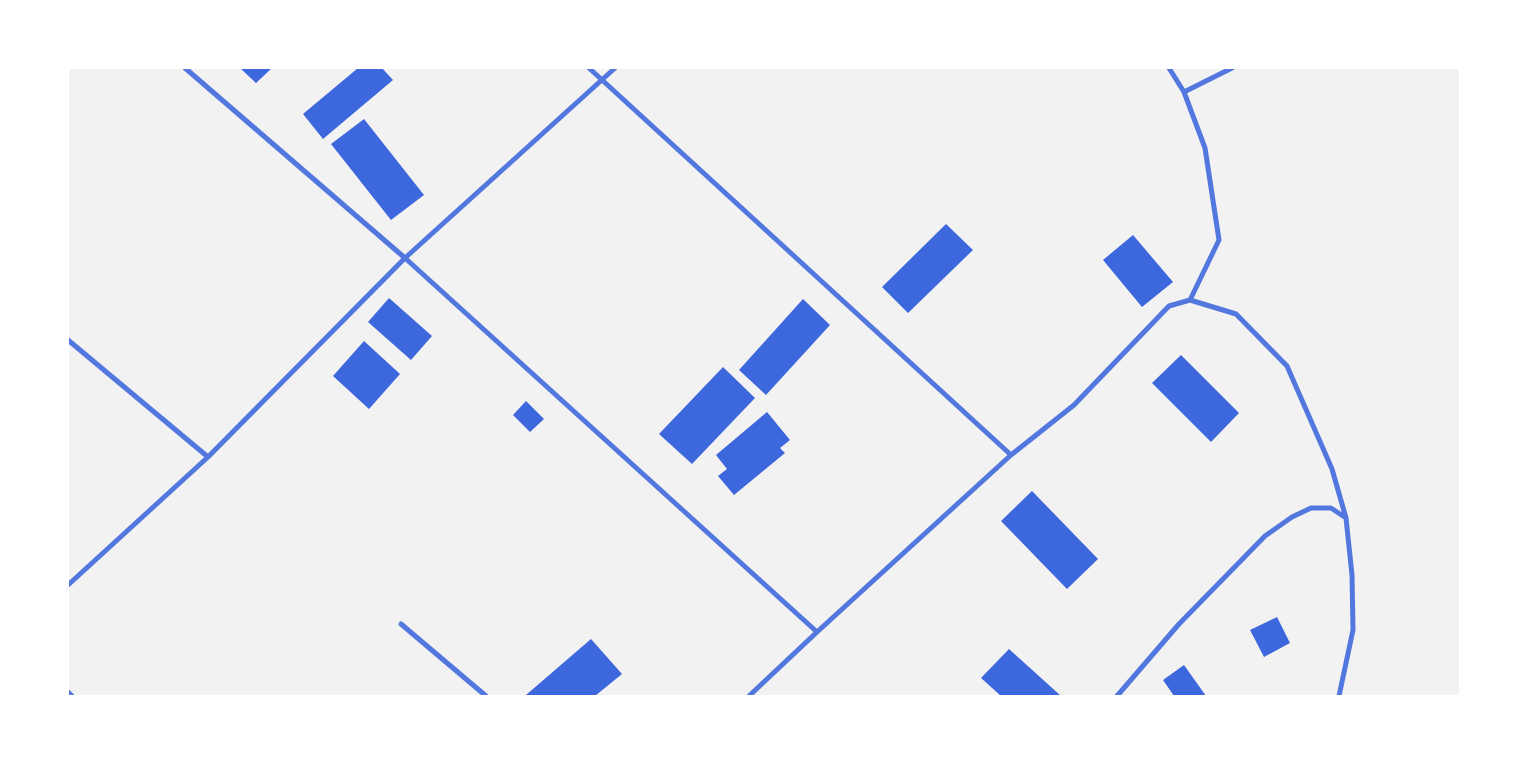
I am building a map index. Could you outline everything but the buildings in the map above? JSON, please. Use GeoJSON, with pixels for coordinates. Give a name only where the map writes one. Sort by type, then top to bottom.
{"type":"FeatureCollection","features":[{"type":"Feature","properties":{"kind":"street"},"geometry":{"type":"LineString","coordinates":[[185,68],[405,258],[817,632]]}},
{"type":"Feature","properties":{"kind":"street"},"geometry":{"type":"LineString","coordinates":[[589,68],[1011,455]]}},
{"type":"Feature","properties":{"kind":"street"},"geometry":{"type":"LineString","coordinates":[[68,586],[208,458],[405,258],[615,68]]}},
{"type":"Feature","properties":{"kind":"street"},"geometry":{"type":"LineString","coordinates":[[1170,68],[1184,92],[1205,148],[1219,240],[1190,300]]}},
{"type":"Feature","properties":{"kind":"street"},"geometry":{"type":"LineString","coordinates":[[1184,92],[1232,68]]}},
{"type":"Feature","properties":{"kind":"street"},"geometry":{"type":"LineString","coordinates":[[749,696],[1011,455],[1074,405],[1168,306],[1190,300],[1236,314],[1287,366],[1332,469],[1346,518],[1352,575],[1353,630],[1339,696]]}},
{"type":"Feature","properties":{"kind":"street"},"geometry":{"type":"LineString","coordinates":[[68,340],[208,458]]}},
{"type":"Feature","properties":{"kind":"street"},"geometry":{"type":"LineString","coordinates":[[1117,696],[1180,624],[1265,536],[1292,517],[1311,508],[1332,508],[1346,518]]}},
{"type":"Feature","properties":{"kind":"street"},"geometry":{"type":"LineString","coordinates":[[401,624],[486,696]]}},
{"type":"Feature","properties":{"kind":"street"},"geometry":{"type":"LineString","coordinates":[[68,692],[72,696]]}}]}
